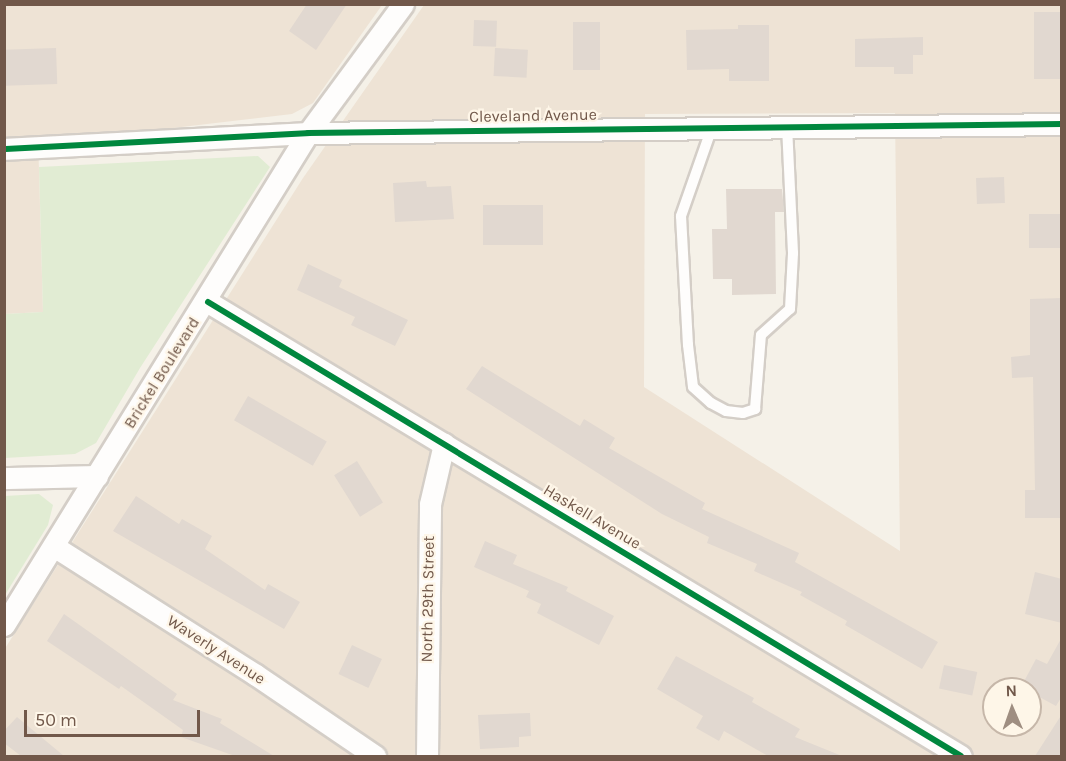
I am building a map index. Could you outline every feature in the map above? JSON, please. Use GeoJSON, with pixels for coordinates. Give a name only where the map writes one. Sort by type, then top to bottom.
{"type":"FeatureCollection","features":[{"type":"Feature","properties":{"kind":"street","name":"Brickel Boulevard"},"geometry":{"type":"LineString","coordinates":[[4,625],[208,302],[308,133],[403,4]]}},
{"type":"Feature","properties":{"kind":"street","name":"Cleveland Avenue"},"geometry":{"type":"LineString","coordinates":[[4,149],[308,133],[787,125],[1062,124]]}},
{"type":"Feature","properties":{"kind":"street","name":"Haskell Avenue"},"geometry":{"type":"LineString","coordinates":[[208,302],[961,756]]}},
{"type":"Feature","properties":{"kind":"street","name":"North 29th Street"},"geometry":{"type":"LineString","coordinates":[[427,756],[430,504],[444,444]]}},
{"type":"Feature","properties":{"kind":"street"},"geometry":{"type":"LineString","coordinates":[[4,478],[97,476]]}},
{"type":"Feature","properties":{"kind":"street","name":"Waverly Avenue"},"geometry":{"type":"LineString","coordinates":[[55,547],[256,675],[375,756]]}},
{"type":"Feature","properties":{"kind":"lane"},"geometry":{"type":"LineString","coordinates":[[709,126],[709,136],[681,216],[689,356],[693,387],[711,403],[743,413],[755,409],[761,335],[790,309],[793,253],[787,125]]}},
{"type":"Feature","properties":{"kind":"shaded area"},"geometry":{"type":"Polygon","coordinates":[[[4,5],[382,5],[313,103],[292,114],[156,130],[38,136],[43,312],[5,314],[4,5]]]}},
{"type":"Feature","properties":{"kind":"shaded area"},"geometry":{"type":"Polygon","coordinates":[[[424,5],[1061,5],[1061,756],[5,756],[4,650],[303,178],[424,5]],[[895,113],[645,114],[644,387],[900,551],[895,113]]]}},
{"type":"Feature","properties":{"kind":"green space"},"geometry":{"type":"Polygon","coordinates":[[[258,156],[270,167],[140,368],[96,443],[75,454],[5,458],[5,314],[43,312],[39,167],[258,156]]]}},
{"type":"Feature","properties":{"kind":"green space"},"geometry":{"type":"Polygon","coordinates":[[[39,494],[53,505],[48,525],[5,595],[5,496],[39,494]]]}},
{"type":"Feature","properties":{"kind":"building"},"geometry":{"type":"Polygon","coordinates":[[[307,4],[347,4],[316,50],[289,31],[307,4]]]}},
{"type":"Feature","properties":{"kind":"building"},"geometry":{"type":"Polygon","coordinates":[[[1034,12],[1062,12],[1062,79],[1034,79],[1034,12]]]}},
{"type":"Feature","properties":{"kind":"building"},"geometry":{"type":"Polygon","coordinates":[[[474,20],[497,21],[496,47],[473,46],[474,20]]]}},
{"type":"Feature","properties":{"kind":"building"},"geometry":{"type":"Polygon","coordinates":[[[573,22],[600,22],[600,70],[573,70],[573,22]]]}},
{"type":"Feature","properties":{"kind":"building"},"geometry":{"type":"Polygon","coordinates":[[[738,25],[769,25],[769,81],[729,81],[729,69],[687,70],[686,30],[738,29],[738,25]]]}},
{"type":"Feature","properties":{"kind":"building"},"geometry":{"type":"Polygon","coordinates":[[[923,37],[923,55],[913,55],[913,74],[894,74],[894,67],[855,67],[855,39],[923,37]]]}},
{"type":"Feature","properties":{"kind":"building"},"geometry":{"type":"Polygon","coordinates":[[[56,48],[57,84],[5,86],[4,50],[56,48]]]}},
{"type":"Feature","properties":{"kind":"building"},"geometry":{"type":"Polygon","coordinates":[[[495,48],[528,50],[526,78],[494,76],[495,48]]]}},
{"type":"Feature","properties":{"kind":"building"},"geometry":{"type":"Polygon","coordinates":[[[1004,177],[1005,203],[977,204],[976,178],[1004,177]]]}},
{"type":"Feature","properties":{"kind":"building"},"geometry":{"type":"Polygon","coordinates":[[[426,181],[427,187],[451,186],[454,219],[395,222],[393,183],[426,181]]]}},
{"type":"Feature","properties":{"kind":"building"},"geometry":{"type":"Polygon","coordinates":[[[726,189],[782,189],[784,212],[775,212],[776,294],[732,295],[732,279],[713,279],[712,229],[727,229],[726,189]]]}},
{"type":"Feature","properties":{"kind":"building"},"geometry":{"type":"Polygon","coordinates":[[[483,205],[543,205],[543,245],[483,245],[483,205]]]}},
{"type":"Feature","properties":{"kind":"building"},"geometry":{"type":"Polygon","coordinates":[[[1029,214],[1062,214],[1062,248],[1029,248],[1029,214]]]}},
{"type":"Feature","properties":{"kind":"building"},"geometry":{"type":"Polygon","coordinates":[[[308,264],[342,280],[339,287],[408,320],[395,346],[351,325],[355,317],[297,290],[308,264]]]}},
{"type":"Feature","properties":{"kind":"building"},"geometry":{"type":"Polygon","coordinates":[[[1062,298],[1062,518],[1025,518],[1025,490],[1035,490],[1033,377],[1012,378],[1011,357],[1030,355],[1030,299],[1062,298]]]}},
{"type":"Feature","properties":{"kind":"building"},"geometry":{"type":"Polygon","coordinates":[[[482,366],[580,426],[584,419],[615,438],[609,448],[705,503],[702,509],[799,553],[795,562],[938,642],[922,669],[845,625],[847,621],[800,595],[802,592],[754,571],[757,564],[707,543],[709,537],[662,514],[466,389],[482,366]]]}},
{"type":"Feature","properties":{"kind":"building"},"geometry":{"type":"Polygon","coordinates":[[[248,396],[327,442],[313,466],[234,420],[248,396]]]}},
{"type":"Feature","properties":{"kind":"building"},"geometry":{"type":"Polygon","coordinates":[[[357,461],[383,503],[360,517],[334,475],[357,461]]]}},
{"type":"Feature","properties":{"kind":"building"},"geometry":{"type":"Polygon","coordinates":[[[136,496],[179,524],[182,519],[212,536],[205,549],[265,590],[268,584],[300,602],[284,629],[113,531],[136,496]]]}},
{"type":"Feature","properties":{"kind":"building"},"geometry":{"type":"Polygon","coordinates":[[[485,541],[517,555],[513,564],[568,587],[566,591],[614,616],[599,645],[537,613],[541,604],[526,597],[529,591],[474,567],[485,541]]]}},
{"type":"Feature","properties":{"kind":"building"},"geometry":{"type":"Polygon","coordinates":[[[1035,572],[1062,579],[1062,623],[1025,614],[1035,572]]]}},
{"type":"Feature","properties":{"kind":"building"},"geometry":{"type":"Polygon","coordinates":[[[64,614],[177,694],[173,700],[222,719],[220,723],[274,756],[235,756],[181,737],[183,730],[121,686],[119,689],[47,641],[64,614]]]}},
{"type":"Feature","properties":{"kind":"building"},"geometry":{"type":"Polygon","coordinates":[[[1062,637],[1062,696],[1056,706],[1042,698],[1042,677],[1026,677],[1036,659],[1047,664],[1062,637]]]}},
{"type":"Feature","properties":{"kind":"building"},"geometry":{"type":"Polygon","coordinates":[[[352,645],[382,659],[368,688],[338,674],[352,645]]]}},
{"type":"Feature","properties":{"kind":"building"},"geometry":{"type":"Polygon","coordinates":[[[676,656],[754,698],[752,702],[800,729],[795,737],[842,756],[768,756],[724,731],[719,741],[696,728],[703,716],[657,689],[676,656]]]}},
{"type":"Feature","properties":{"kind":"building"},"geometry":{"type":"Polygon","coordinates":[[[944,665],[977,672],[972,696],[939,688],[944,665]]]}},
{"type":"Feature","properties":{"kind":"building"},"geometry":{"type":"Polygon","coordinates":[[[530,713],[531,736],[519,737],[519,747],[480,749],[478,715],[530,713]]]}},
{"type":"Feature","properties":{"kind":"building"},"geometry":{"type":"Polygon","coordinates":[[[1062,714],[1062,756],[1035,756],[1062,714]]]}},
{"type":"Feature","properties":{"kind":"building"},"geometry":{"type":"Polygon","coordinates":[[[17,717],[64,756],[21,756],[4,743],[4,731],[17,717]]]}},
{"type":"Feature","properties":{"kind":"cycle path"},"geometry":{"type":"LineString","coordinates":[[4,149],[308,133],[1062,124]]}},
{"type":"Feature","properties":{"kind":"cycle path"},"geometry":{"type":"LineString","coordinates":[[208,302],[961,756]]}}]}
